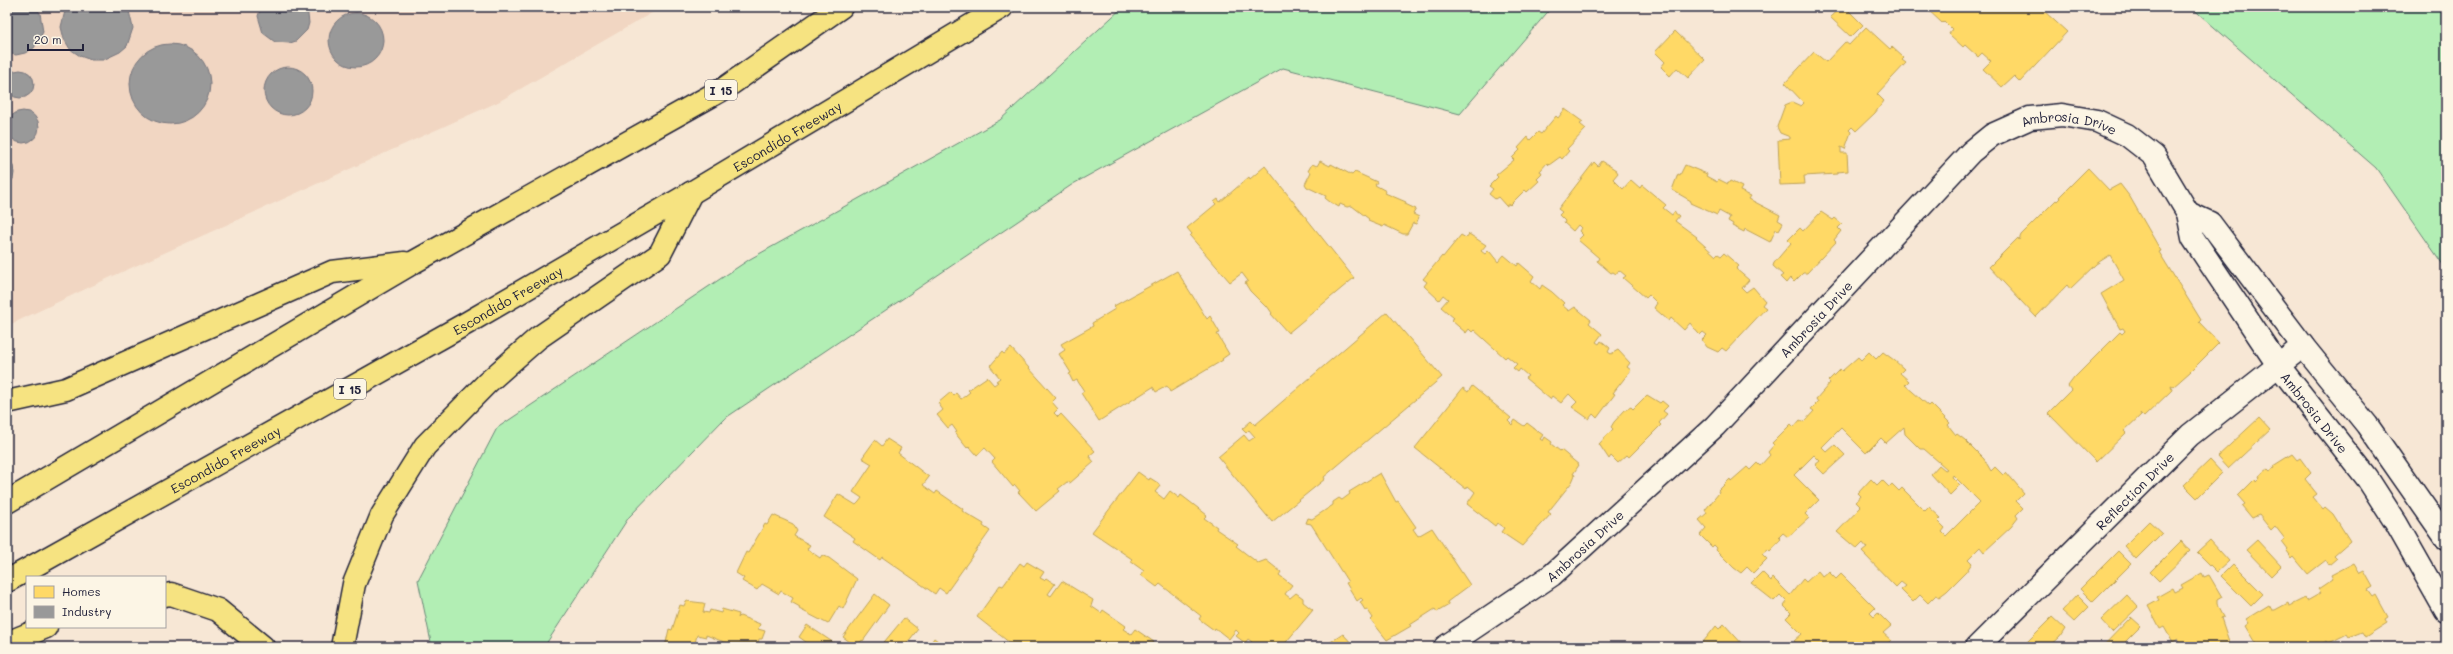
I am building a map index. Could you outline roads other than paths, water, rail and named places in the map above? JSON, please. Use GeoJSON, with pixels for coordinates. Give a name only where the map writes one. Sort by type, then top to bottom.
{"type":"FeatureCollection","features":[{"type":"Feature","properties":{"kind":"highway","name":"I 15"},"geometry":{"type":"LineString","coordinates":[[7,502],[414,262],[726,88],[841,7]]}},
{"type":"Feature","properties":{"kind":"highway","name":"Escondido Freeway"},"geometry":{"type":"LineString","coordinates":[[7,581],[460,327],[691,193],[1002,7]]}},
{"type":"Feature","properties":{"kind":"highway"},"geometry":{"type":"LineString","coordinates":[[342,647],[354,584],[382,515],[425,446],[487,383],[538,338],[660,254],[691,193]]}},
{"type":"Feature","properties":{"kind":"highway"},"geometry":{"type":"LineString","coordinates":[[7,402],[66,389],[332,272],[414,262]]}},
{"type":"Feature","properties":{"kind":"highway"},"geometry":{"type":"LineString","coordinates":[[166,595],[171,594],[218,610],[263,647]]}},
{"type":"Feature","properties":{"kind":"highway"},"geometry":{"type":"LineString","coordinates":[[7,643],[44,628]]}},
{"type":"Feature","properties":{"kind":"street","name":"Ambrosia Drive"},"geometry":{"type":"LineString","coordinates":[[1445,647],[1552,575],[1715,426],[1971,152],[1992,135],[2030,118],[2062,115],[2097,121],[2127,135],[2154,156],[2188,213],[2193,238],[2278,365],[2367,478],[2396,523],[2446,610]]}},
{"type":"Feature","properties":{"kind":"street"},"geometry":{"type":"LineString","coordinates":[[2188,213],[2210,222],[2303,346],[2368,425],[2446,538]]}},
{"type":"Feature","properties":{"kind":"street","name":"Reflection Drive"},"geometry":{"type":"LineString","coordinates":[[1977,647],[2190,435],[2303,346]]}}]}
